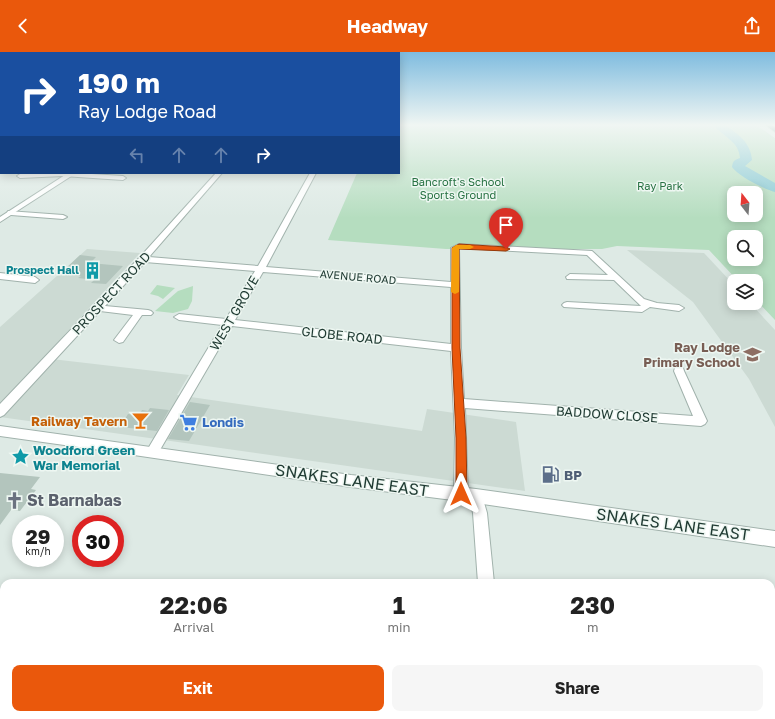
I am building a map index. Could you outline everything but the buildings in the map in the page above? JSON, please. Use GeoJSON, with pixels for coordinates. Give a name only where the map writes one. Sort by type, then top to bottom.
{"type":"FeatureCollection","features":[{"type":"Feature","properties":{"kind":"street"},"geometry":{"type":"LineString","coordinates":[[20,176],[71,174],[122,178]]}},
{"type":"Feature","properties":{"kind":"street"},"geometry":{"type":"LineString","coordinates":[[0,220],[71,174]]}},
{"type":"Feature","properties":{"kind":"street","name":"PROSPECT ROAD"},"geometry":{"type":"LineString","coordinates":[[0,412],[143,258],[218,174]]}},
{"type":"Feature","properties":{"kind":"street","name":"WEST GROVE"},"geometry":{"type":"LineString","coordinates":[[153,451],[260,268],[312,174]]}},
{"type":"Feature","properties":{"kind":"street"},"geometry":{"type":"LineString","coordinates":[[11,213],[63,217]]}},
{"type":"Feature","properties":{"kind":"street"},"geometry":{"type":"LineString","coordinates":[[486,579],[480,513],[469,495],[461,438],[456,348],[455,248],[459,246],[589,253],[643,302],[646,307],[642,309],[567,305]]}},
{"type":"Feature","properties":{"kind":"street","name":"AVENUE ROAD"},"geometry":{"type":"LineString","coordinates":[[143,258],[455,285]]}},
{"type":"Feature","properties":{"kind":"street"},"geometry":{"type":"LineString","coordinates":[[0,276],[36,280]]}},
{"type":"Feature","properties":{"kind":"street"},"geometry":{"type":"LineString","coordinates":[[570,276],[617,278]]}},
{"type":"Feature","properties":{"kind":"street"},"geometry":{"type":"LineString","coordinates":[[643,302],[656,306],[679,308]]}},
{"type":"Feature","properties":{"kind":"street"},"geometry":{"type":"LineString","coordinates":[[97,308],[144,313],[119,340]]}},
{"type":"Feature","properties":{"kind":"street","name":"GLOBE ROAD"},"geometry":{"type":"LineString","coordinates":[[179,316],[228,323],[456,348]]}},
{"type":"Feature","properties":{"kind":"street","name":"BADDOW CLOSE"},"geometry":{"type":"LineString","coordinates":[[459,403],[701,421],[679,371]]}},
{"type":"Feature","properties":{"kind":"street","name":"SNAKES LANE EAST"},"geometry":{"type":"LineString","coordinates":[[0,431],[153,451],[351,481],[469,495],[775,539]]}},
{"type":"Feature","properties":{"kind":"shaded area"},"geometry":{"type":"Polygon","coordinates":[[[87,249],[140,253],[43,358],[189,375],[177,395],[422,431],[427,409],[516,422],[525,491],[0,417],[0,327],[87,249]]]}},
{"type":"Feature","properties":{"kind":"shaded area","name":"Ray Lodge Primary School"},"geometry":{"type":"Polygon","coordinates":[[[627,250],[704,253],[727,278],[727,310],[756,310],[775,330],[775,427],[749,379],[693,302],[627,250]]]}},
{"type":"Feature","properties":{"kind":"green space"},"geometry":{"type":"Polygon","coordinates":[[[400,156],[775,156],[775,320],[763,307],[763,274],[731,274],[709,250],[617,246],[602,249],[446,249],[328,240],[357,174],[400,174],[400,156]]]}},
{"type":"Feature","properties":{"kind":"green space"},"geometry":{"type":"Polygon","coordinates":[[[157,285],[175,288],[163,299],[150,294],[157,285]]]}},
{"type":"Feature","properties":{"kind":"green space"},"geometry":{"type":"Polygon","coordinates":[[[193,286],[192,301],[188,309],[173,313],[155,311],[178,291],[193,286]]]}},
{"type":"Feature","properties":{"kind":"waterway"},"geometry":{"type":"LineString","coordinates":[[746,156],[746,160],[739,162],[738,167],[775,188]]}},
{"type":"Feature","properties":{"kind":"slow traffic"},"geometry":{"type":"LineString","coordinates":[[455,292],[455,248],[456,246],[470,247]]}},
{"type":"Feature","properties":{"kind":"place","name":"Prospect Hall"},"geometry":{"type":"Point","coordinates":[92,270]}},
{"type":"Feature","properties":{"kind":"place","name":"Ray Lodge Primary School"},"geometry":{"type":"Point","coordinates":[753,354]}},
{"type":"Feature","properties":{"kind":"place","name":"Railway Tavern"},"geometry":{"type":"Point","coordinates":[140,421]}},
{"type":"Feature","properties":{"kind":"place","name":"Londis"},"geometry":{"type":"Point","coordinates":[189,422]}},
{"type":"Feature","properties":{"kind":"place","name":"Woodford Green War Memorial"},"geometry":{"type":"Point","coordinates":[20,457]}},
{"type":"Feature","properties":{"kind":"place","name":"BP"},"geometry":{"type":"Point","coordinates":[551,475]}},
{"type":"Feature","properties":{"kind":"place","name":"St Barnabas"},"geometry":{"type":"Point","coordinates":[14,500]}},
{"type":"Feature","properties":{"kind":"route"},"geometry":{"type":"LineString","coordinates":[[461,494],[461,438],[456,348],[455,248],[456,246],[459,246],[506,249]]}},
{"type":"Feature","properties":{"kind":"park label","name":"Ray Park"},"geometry":{"type":"Point","coordinates":[660,186]}},
{"type":"Feature","properties":{"kind":"park label","name":"Bancroft's School Sports Ground"},"geometry":{"type":"Point","coordinates":[458,188]}}]}
